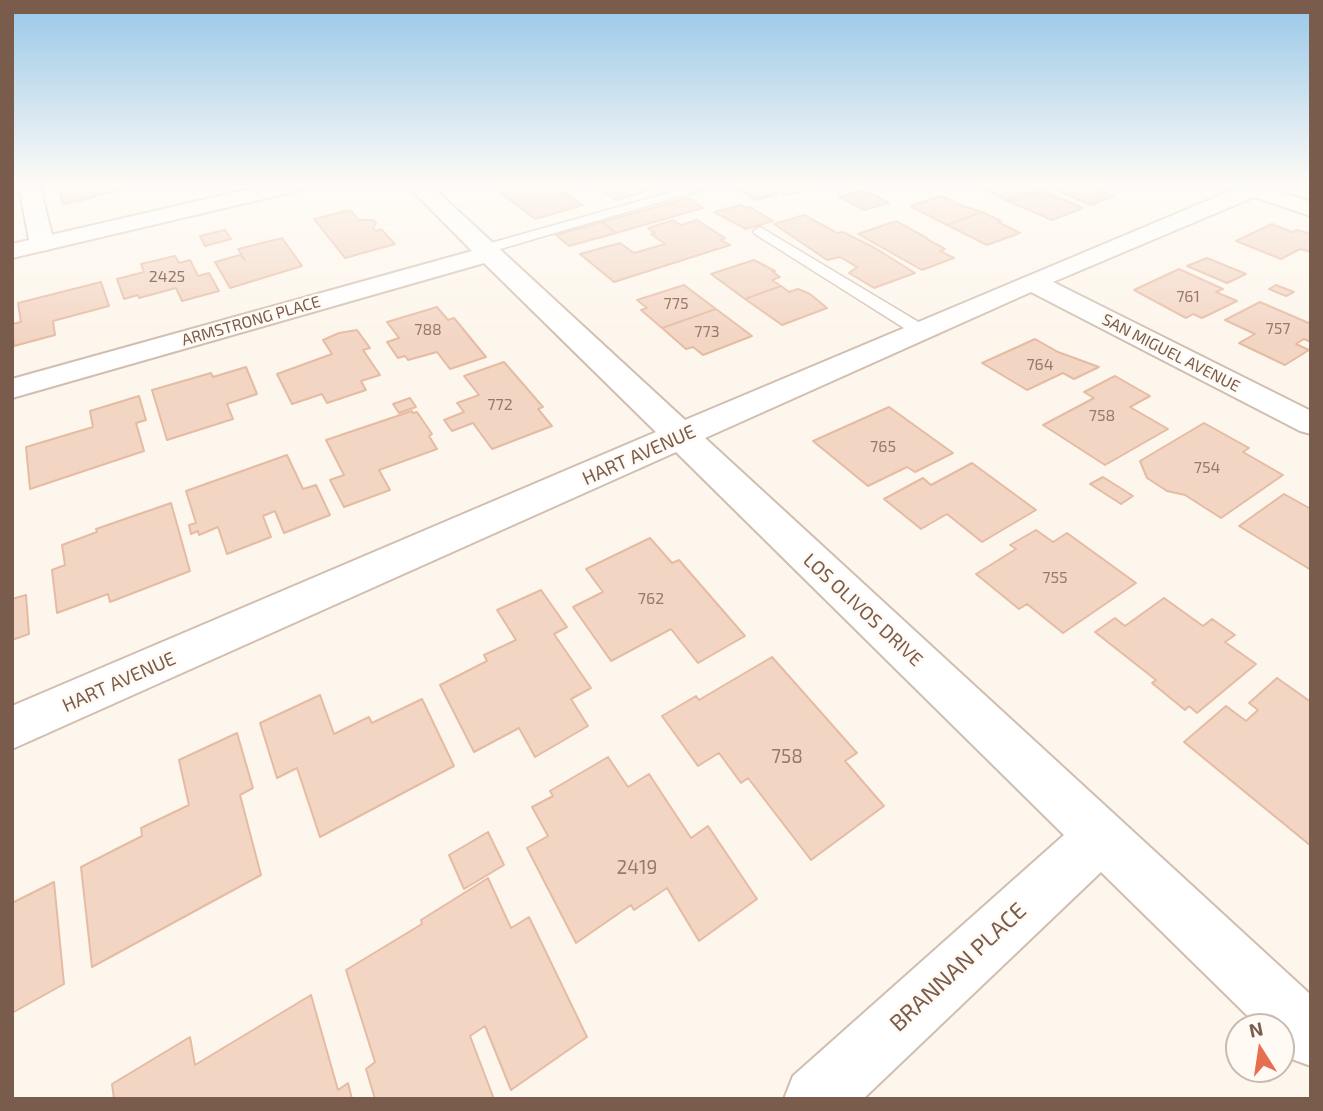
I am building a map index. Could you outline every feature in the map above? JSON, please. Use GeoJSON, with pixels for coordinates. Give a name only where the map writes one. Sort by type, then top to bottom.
{"type":"FeatureCollection","features":[{"type":"Feature","properties":{"kind":"street"},"geometry":{"type":"LineString","coordinates":[[39,236],[42,244]]}},
{"type":"Feature","properties":{"kind":"street"},"geometry":{"type":"LineString","coordinates":[[12,251],[77,236]]}},
{"type":"Feature","properties":{"kind":"street","name":"LOS OLIVOS DRIVE"},"geometry":{"type":"LineString","coordinates":[[472,236],[1311,1036]]}},
{"type":"Feature","properties":{"kind":"street","name":"HART AVENUE"},"geometry":{"type":"LineString","coordinates":[[12,728],[1143,236]]}},
{"type":"Feature","properties":{"kind":"street","name":"ARMSTRONG PLACE"},"geometry":{"type":"LineString","coordinates":[[12,389],[488,251]]}},
{"type":"Feature","properties":{"kind":"street","name":"SAN MIGUEL AVENUE"},"geometry":{"type":"LineString","coordinates":[[1032,282],[1311,424]]}},
{"type":"Feature","properties":{"kind":"street","name":"BRANNAN PLACE"},"geometry":{"type":"LineString","coordinates":[[816,1099],[1101,836]]}},
{"type":"Feature","properties":{"kind":"lane"},"geometry":{"type":"LineString","coordinates":[[488,251],[540,236]]}},
{"type":"Feature","properties":{"kind":"lane"},"geometry":{"type":"LineString","coordinates":[[768,236],[921,331]]}},
{"type":"Feature","properties":{"kind":"building"},"geometry":{"type":"Polygon","coordinates":[[[200,236],[229,236],[231,239],[205,246],[200,236]]]}},
{"type":"Feature","properties":{"kind":"building"},"geometry":{"type":"Polygon","coordinates":[[[327,236],[387,236],[395,244],[345,258],[327,236]]]}},
{"type":"Feature","properties":{"kind":"building"},"geometry":{"type":"Polygon","coordinates":[[[557,236],[606,236],[569,246],[557,236]]]}},
{"type":"Feature","properties":{"kind":"building"},"geometry":{"type":"Polygon","coordinates":[[[654,236],[722,236],[725,238],[721,240],[730,245],[614,282],[580,254],[620,243],[634,253],[665,244],[654,236]]]}},
{"type":"Feature","properties":{"kind":"building"},"geometry":{"type":"Polygon","coordinates":[[[791,236],[851,236],[915,273],[874,288],[849,273],[857,267],[840,257],[827,260],[791,236]]]}},
{"type":"Feature","properties":{"kind":"building"},"geometry":{"type":"Polygon","coordinates":[[[861,236],[923,236],[945,249],[940,251],[954,258],[922,270],[861,236]]]}},
{"type":"Feature","properties":{"kind":"building"},"geometry":{"type":"Polygon","coordinates":[[[969,236],[1012,236],[987,245],[969,236]]]}},
{"type":"Feature","properties":{"kind":"building"},"geometry":{"type":"Polygon","coordinates":[[[1247,236],[1311,236],[1311,252],[1300,249],[1281,259],[1236,241],[1247,236]]]}},
{"type":"Feature","properties":{"kind":"building"},"geometry":{"type":"Polygon","coordinates":[[[282,238],[302,266],[230,288],[215,262],[240,255],[245,260],[238,249],[282,238]]]}},
{"type":"Feature","properties":{"kind":"building"},"geometry":{"type":"Polygon","coordinates":[[[175,256],[179,263],[190,260],[198,276],[209,273],[219,291],[182,301],[176,288],[139,298],[138,295],[124,299],[117,279],[144,272],[141,264],[175,256]]]}},
{"type":"Feature","properties":{"kind":"building"},"geometry":{"type":"Polygon","coordinates":[[[1207,258],[1246,274],[1227,283],[1187,266],[1207,258]]]}},
{"type":"Feature","properties":{"kind":"building"},"geometry":{"type":"Polygon","coordinates":[[[754,260],[775,271],[772,271],[780,277],[772,280],[781,286],[745,299],[711,274],[754,260]]]}},
{"type":"Feature","properties":{"kind":"building"},"geometry":{"type":"Polygon","coordinates":[[[1179,269],[1223,289],[1216,292],[1237,301],[1202,318],[1193,314],[1186,318],[1134,290],[1179,269]]]}},
{"type":"Feature","properties":{"kind":"building"},"geometry":{"type":"Polygon","coordinates":[[[101,282],[109,306],[53,321],[55,335],[14,346],[12,324],[21,322],[18,303],[101,282]]]}},
{"type":"Feature","properties":{"kind":"building"},"geometry":{"type":"Polygon","coordinates":[[[684,285],[716,309],[662,328],[641,310],[647,308],[637,300],[684,285]]]}},
{"type":"Feature","properties":{"kind":"building"},"geometry":{"type":"Polygon","coordinates":[[[1276,285],[1294,292],[1286,296],[1269,289],[1276,285]]]}},
{"type":"Feature","properties":{"kind":"building"},"geometry":{"type":"Polygon","coordinates":[[[781,286],[789,292],[798,289],[810,294],[827,308],[782,325],[745,299],[781,286]]]}},
{"type":"Feature","properties":{"kind":"building"},"geometry":{"type":"Polygon","coordinates":[[[1260,302],[1311,324],[1311,342],[1304,339],[1296,344],[1309,350],[1285,365],[1239,343],[1255,334],[1225,320],[1260,302]]]}},
{"type":"Feature","properties":{"kind":"building"},"geometry":{"type":"Polygon","coordinates":[[[437,307],[448,320],[454,318],[486,357],[450,369],[437,352],[408,360],[405,356],[398,358],[387,342],[399,338],[387,322],[437,307]]]}},
{"type":"Feature","properties":{"kind":"building"},"geometry":{"type":"Polygon","coordinates":[[[716,309],[752,336],[703,355],[693,347],[686,349],[662,328],[716,309]]]}},
{"type":"Feature","properties":{"kind":"building"},"geometry":{"type":"Polygon","coordinates":[[[357,330],[370,348],[363,350],[380,375],[361,381],[366,390],[327,403],[322,394],[292,404],[277,374],[332,354],[323,340],[339,333],[357,330]]]}},
{"type":"Feature","properties":{"kind":"building"},"geometry":{"type":"Polygon","coordinates":[[[1035,339],[1058,352],[1099,367],[1074,379],[1063,373],[1027,390],[982,363],[1035,339]]]}},
{"type":"Feature","properties":{"kind":"building"},"geometry":{"type":"Polygon","coordinates":[[[504,362],[543,407],[538,409],[552,426],[492,449],[473,423],[452,431],[444,420],[464,412],[457,403],[479,395],[464,376],[504,362]]]}},
{"type":"Feature","properties":{"kind":"building"},"geometry":{"type":"Polygon","coordinates":[[[246,367],[257,394],[227,404],[233,419],[167,440],[152,390],[211,373],[213,377],[246,367]]]}},
{"type":"Feature","properties":{"kind":"building"},"geometry":{"type":"Polygon","coordinates":[[[1115,376],[1150,396],[1130,407],[1168,429],[1105,465],[1043,425],[1094,398],[1084,392],[1115,376]]]}},
{"type":"Feature","properties":{"kind":"building"},"geometry":{"type":"Polygon","coordinates":[[[139,396],[146,420],[136,423],[144,451],[30,489],[26,447],[93,427],[90,411],[139,396]]]}},
{"type":"Feature","properties":{"kind":"building"},"geometry":{"type":"Polygon","coordinates":[[[410,398],[416,407],[399,413],[393,404],[410,398]]]}},
{"type":"Feature","properties":{"kind":"building"},"geometry":{"type":"Polygon","coordinates":[[[889,407],[953,453],[915,472],[907,467],[868,486],[813,441],[889,407]]]}},
{"type":"Feature","properties":{"kind":"building"},"geometry":{"type":"Polygon","coordinates":[[[412,411],[417,412],[432,434],[429,436],[437,449],[379,470],[390,490],[344,507],[330,480],[344,475],[326,440],[412,411]]]}},
{"type":"Feature","properties":{"kind":"building"},"geometry":{"type":"Polygon","coordinates":[[[1204,423],[1249,448],[1243,452],[1283,475],[1221,518],[1185,495],[1167,491],[1147,478],[1140,461],[1204,423]]]}},
{"type":"Feature","properties":{"kind":"building"},"geometry":{"type":"Polygon","coordinates":[[[287,455],[303,489],[316,485],[330,515],[284,533],[275,511],[263,516],[271,537],[227,554],[218,527],[199,535],[198,531],[191,534],[189,525],[196,523],[186,491],[287,455]]]}},
{"type":"Feature","properties":{"kind":"building"},"geometry":{"type":"Polygon","coordinates":[[[972,463],[1036,510],[982,542],[947,514],[921,529],[884,499],[923,478],[931,485],[972,463]]]}},
{"type":"Feature","properties":{"kind":"building"},"geometry":{"type":"Polygon","coordinates":[[[1103,477],[1133,496],[1121,504],[1090,484],[1103,477]]]}},
{"type":"Feature","properties":{"kind":"building"},"geometry":{"type":"Polygon","coordinates":[[[1284,494],[1311,509],[1311,570],[1239,526],[1284,494]]]}},
{"type":"Feature","properties":{"kind":"building"},"geometry":{"type":"Polygon","coordinates":[[[171,503],[190,571],[110,602],[108,594],[57,613],[52,570],[65,565],[62,545],[97,532],[96,529],[171,503]]]}},
{"type":"Feature","properties":{"kind":"building"},"geometry":{"type":"Polygon","coordinates":[[[1036,530],[1053,542],[1067,533],[1136,583],[1063,633],[1027,604],[1019,609],[976,574],[1016,549],[1010,545],[1036,530]]]}},
{"type":"Feature","properties":{"kind":"building"},"geometry":{"type":"Polygon","coordinates":[[[650,538],[672,563],[679,560],[745,636],[698,663],[671,629],[611,661],[573,607],[603,592],[586,569],[650,538]]]}},
{"type":"Feature","properties":{"kind":"building"},"geometry":{"type":"Polygon","coordinates":[[[541,590],[567,627],[554,634],[591,688],[571,699],[588,726],[535,757],[519,728],[474,752],[440,685],[487,661],[484,655],[516,640],[497,610],[541,590]]]}},
{"type":"Feature","properties":{"kind":"building"},"geometry":{"type":"Polygon","coordinates":[[[26,595],[29,634],[12,640],[12,599],[26,595]]]}},
{"type":"Feature","properties":{"kind":"building"},"geometry":{"type":"Polygon","coordinates":[[[1164,598],[1203,626],[1212,619],[1235,635],[1225,642],[1256,664],[1197,713],[1189,706],[1185,710],[1152,683],[1156,680],[1095,632],[1115,618],[1125,626],[1164,598]]]}},
{"type":"Feature","properties":{"kind":"building"},"geometry":{"type":"Polygon","coordinates":[[[772,657],[857,753],[845,761],[884,806],[811,860],[748,778],[741,783],[719,753],[698,766],[662,716],[696,696],[699,700],[772,657]]]}},
{"type":"Feature","properties":{"kind":"building"},"geometry":{"type":"Polygon","coordinates":[[[1277,678],[1311,702],[1311,846],[1184,742],[1226,706],[1246,721],[1258,710],[1249,703],[1277,678]]]}},
{"type":"Feature","properties":{"kind":"building"},"geometry":{"type":"Polygon","coordinates":[[[320,695],[334,734],[369,717],[372,723],[422,699],[454,766],[320,837],[297,768],[277,778],[260,723],[320,695]]]}},
{"type":"Feature","properties":{"kind":"building"},"geometry":{"type":"Polygon","coordinates":[[[237,733],[253,788],[240,795],[261,875],[92,967],[81,867],[142,836],[141,828],[189,805],[179,760],[237,733]]]}},
{"type":"Feature","properties":{"kind":"building"},"geometry":{"type":"Polygon","coordinates":[[[608,757],[628,787],[649,774],[691,838],[708,826],[757,899],[699,941],[667,888],[634,910],[631,905],[576,943],[527,848],[548,836],[532,807],[553,796],[550,791],[608,757]]]}},
{"type":"Feature","properties":{"kind":"building"},"geometry":{"type":"Polygon","coordinates":[[[488,832],[504,865],[464,889],[449,855],[488,832]]]}},
{"type":"Feature","properties":{"kind":"building"},"geometry":{"type":"Polygon","coordinates":[[[488,878],[511,928],[529,917],[587,1037],[511,1090],[485,1026],[470,1036],[494,1099],[375,1099],[366,1069],[375,1062],[346,970],[422,924],[421,920],[488,878]]]}},
{"type":"Feature","properties":{"kind":"building"},"geometry":{"type":"Polygon","coordinates":[[[54,882],[64,984],[12,1013],[12,903],[54,882]]]}},
{"type":"Feature","properties":{"kind":"building"},"geometry":{"type":"Polygon","coordinates":[[[311,995],[338,1090],[348,1083],[352,1099],[114,1099],[112,1084],[190,1037],[195,1065],[311,995]]]}}]}
